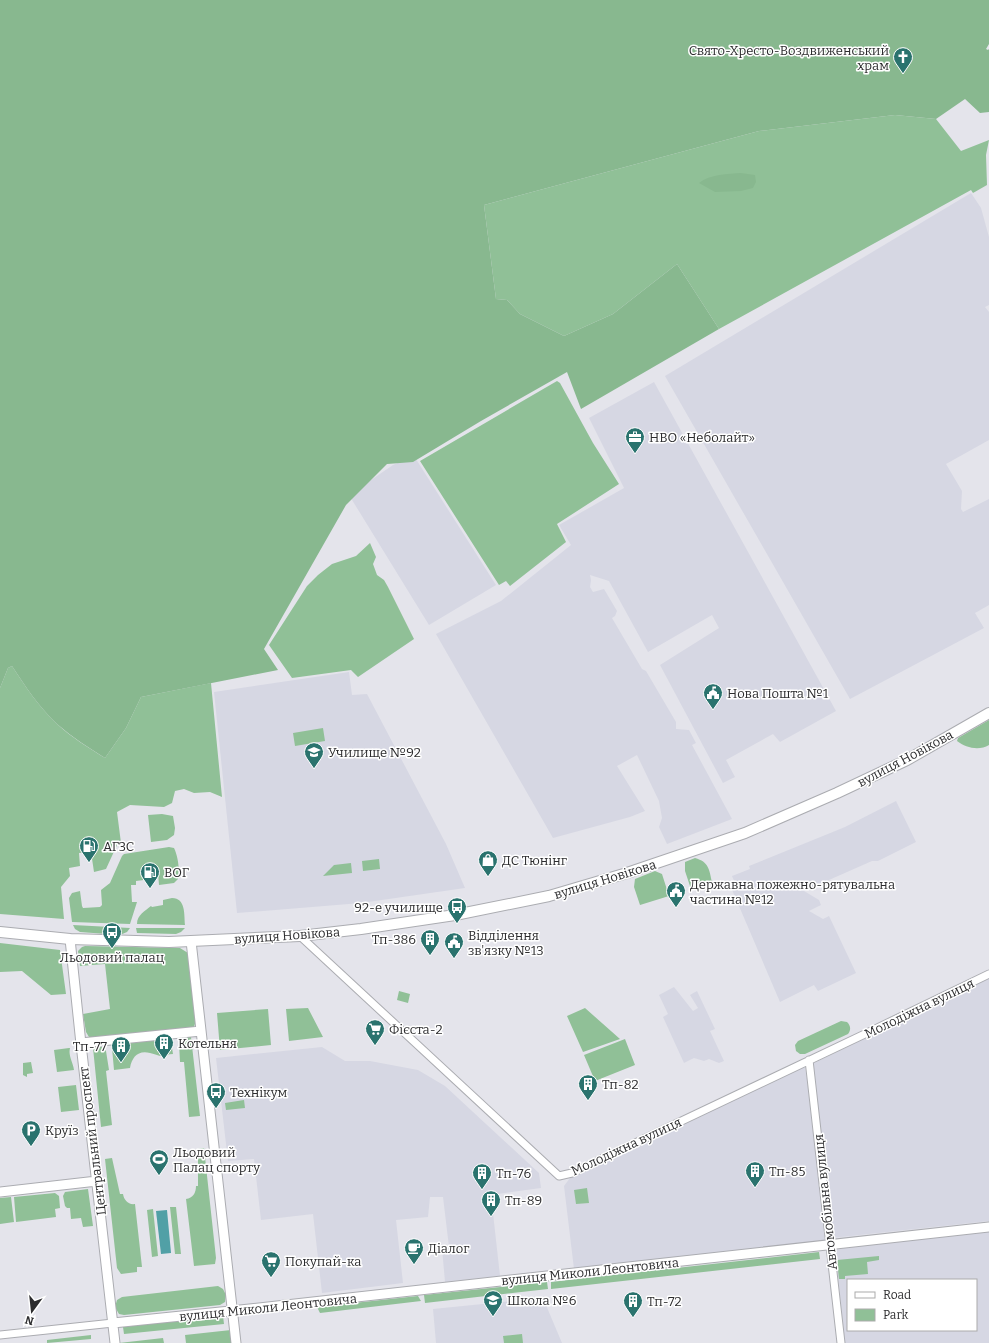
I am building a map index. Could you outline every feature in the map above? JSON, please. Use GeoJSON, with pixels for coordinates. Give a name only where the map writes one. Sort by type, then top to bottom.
{"type":"FeatureCollection","features":[{"type":"Feature","properties":{"kind":"main road","name":"вулиця Новікова"},"geometry":{"type":"LineString","coordinates":[[66,939],[169,942],[300,936],[361,929],[455,915],[549,896],[628,874],[745,833],[837,793],[907,760],[989,713]]}},
{"type":"Feature","properties":{"kind":"main road"},"geometry":{"type":"LineString","coordinates":[[0,932],[66,939]]}},
{"type":"Feature","properties":{"kind":"street","name":"Молодіжна вулиця"},"geometry":{"type":"LineString","coordinates":[[300,936],[559,1176],[572,1173],[989,974]]}},
{"type":"Feature","properties":{"kind":"street","name":"Центральний проспект"},"geometry":{"type":"LineString","coordinates":[[66,939],[81,1043],[115,1343]]}},
{"type":"Feature","properties":{"kind":"street"},"geometry":{"type":"LineString","coordinates":[[191,941],[236,1343]]}},
{"type":"Feature","properties":{"kind":"street"},"geometry":{"type":"LineString","coordinates":[[81,1043],[201,1032]]}},
{"type":"Feature","properties":{"kind":"street","name":"Автомобільна вулиця"},"geometry":{"type":"LineString","coordinates":[[809,1060],[840,1343]]}},
{"type":"Feature","properties":{"kind":"street"},"geometry":{"type":"LineString","coordinates":[[0,1192],[97,1181]]}},
{"type":"Feature","properties":{"kind":"street","name":"вулиця Миколи Леонтовича"},"geometry":{"type":"LineString","coordinates":[[0,1335],[232,1311],[989,1227]]}},
{"type":"Feature","properties":{"kind":"shaded area"},"geometry":{"type":"Polygon","coordinates":[[[971,193],[981,208],[989,237],[989,305],[985,307],[989,312],[989,440],[946,464],[962,491],[961,509],[963,512],[989,499],[989,605],[975,613],[984,628],[850,699],[665,376],[971,193]]]}},
{"type":"Feature","properties":{"kind":"shaded area"},"geometry":{"type":"Polygon","coordinates":[[[654,382],[836,711],[780,742],[773,734],[726,760],[735,777],[723,783],[660,665],[719,628],[712,615],[648,652],[609,581],[590,575],[590,587],[593,592],[604,589],[617,611],[615,616],[612,618],[676,722],[676,729],[689,730],[696,743],[692,745],[732,819],[667,844],[659,827],[662,818],[659,801],[637,755],[617,766],[645,811],[630,817],[553,838],[436,634],[501,601],[571,545],[559,525],[624,488],[589,418],[654,382]]]}},
{"type":"Feature","properties":{"kind":"shaded area"},"geometry":{"type":"Polygon","coordinates":[[[414,456],[496,585],[429,625],[349,495],[393,465],[414,456]]]}},
{"type":"Feature","properties":{"kind":"shaded area","name":"Училище №92"},"geometry":{"type":"Polygon","coordinates":[[[349,672],[352,695],[367,694],[446,844],[465,888],[361,903],[237,913],[214,692],[349,672]]]}},
{"type":"Feature","properties":{"kind":"shaded area"},"geometry":{"type":"Polygon","coordinates":[[[896,801],[916,842],[878,861],[872,861],[804,891],[819,900],[821,905],[809,911],[823,919],[829,916],[856,973],[818,991],[814,985],[780,1002],[730,885],[735,883],[732,876],[750,869],[749,866],[845,827],[896,801]]]}},
{"type":"Feature","properties":{"kind":"shaded area"},"geometry":{"type":"Polygon","coordinates":[[[989,978],[989,1221],[832,1238],[812,1064],[989,978]]]}},
{"type":"Feature","properties":{"kind":"shaded area"},"geometry":{"type":"Polygon","coordinates":[[[674,987],[693,1011],[698,1008],[690,995],[697,991],[715,1029],[710,1031],[724,1061],[719,1063],[709,1059],[704,1061],[694,1058],[684,1063],[663,1017],[668,1014],[659,995],[674,987]]]}},
{"type":"Feature","properties":{"kind":"shaded area"},"geometry":{"type":"Polygon","coordinates":[[[322,1047],[345,1061],[370,1061],[418,1070],[445,1086],[539,1173],[541,1188],[491,1195],[500,1276],[445,1282],[442,1248],[449,1247],[443,1197],[430,1197],[428,1217],[396,1220],[403,1283],[322,1293],[313,1214],[261,1220],[254,1159],[228,1161],[216,1058],[322,1047]]]}},
{"type":"Feature","properties":{"kind":"shaded area"},"geometry":{"type":"Polygon","coordinates":[[[795,1068],[805,1068],[807,1079],[825,1241],[574,1269],[564,1186],[570,1178],[795,1068]]]}},
{"type":"Feature","properties":{"kind":"shaded area"},"geometry":{"type":"Polygon","coordinates":[[[989,1230],[989,1343],[845,1343],[835,1248],[989,1230]]]}},
{"type":"Feature","properties":{"kind":"shaded area","name":"Школа №6"},"geometry":{"type":"Polygon","coordinates":[[[543,1298],[562,1343],[436,1343],[433,1309],[543,1298]]]}},
{"type":"Feature","properties":{"kind":"green space"},"geometry":{"type":"Polygon","coordinates":[[[0,0],[989,0],[989,44],[986,49],[989,49],[989,112],[980,113],[965,99],[936,119],[895,115],[759,131],[484,205],[496,299],[507,300],[520,314],[564,336],[613,314],[677,264],[719,329],[581,409],[567,372],[413,462],[387,464],[346,505],[264,649],[278,670],[141,697],[126,728],[105,758],[57,724],[27,689],[12,666],[8,668],[0,688],[0,0]]]}},
{"type":"Feature","properties":{"kind":"green space"},"geometry":{"type":"Polygon","coordinates":[[[895,115],[936,119],[961,151],[989,140],[986,155],[987,185],[973,193],[971,190],[719,329],[677,264],[613,314],[564,336],[520,314],[507,300],[496,299],[484,205],[759,131],[895,115]]]}},
{"type":"Feature","properties":{"kind":"green space"},"geometry":{"type":"Polygon","coordinates":[[[741,173],[755,175],[756,182],[753,188],[741,191],[715,192],[699,183],[714,176],[741,173]]]}},
{"type":"Feature","properties":{"kind":"green space"},"geometry":{"type":"Polygon","coordinates":[[[557,381],[560,383],[593,443],[619,484],[557,524],[566,542],[510,586],[506,581],[499,585],[420,461],[557,381]]]}},
{"type":"Feature","properties":{"kind":"green space"},"geometry":{"type":"Polygon","coordinates":[[[370,543],[376,557],[373,564],[377,575],[384,580],[414,639],[358,677],[351,670],[292,678],[269,645],[307,586],[332,564],[356,556],[370,543]]]}},
{"type":"Feature","properties":{"kind":"green space"},"geometry":{"type":"Polygon","coordinates":[[[12,666],[38,703],[62,729],[105,758],[126,728],[141,697],[211,683],[222,797],[210,792],[194,793],[184,789],[175,791],[172,803],[164,807],[130,805],[117,812],[121,843],[117,845],[106,869],[94,872],[91,852],[79,853],[80,866],[69,868],[70,876],[61,887],[64,919],[0,914],[0,688],[8,668],[12,666]]]}},
{"type":"Feature","properties":{"kind":"green space"},"geometry":{"type":"Polygon","coordinates":[[[989,720],[989,745],[981,748],[973,748],[957,741],[958,738],[989,720]]]}},
{"type":"Feature","properties":{"kind":"green space"},"geometry":{"type":"Polygon","coordinates":[[[323,728],[325,741],[295,746],[293,733],[323,728]]]}},
{"type":"Feature","properties":{"kind":"green space"},"geometry":{"type":"Polygon","coordinates":[[[162,814],[173,816],[175,828],[174,835],[167,840],[151,842],[148,815],[162,814]]]}},
{"type":"Feature","properties":{"kind":"green space"},"geometry":{"type":"Polygon","coordinates":[[[169,847],[174,848],[177,855],[179,867],[178,879],[174,883],[159,885],[158,873],[144,875],[144,880],[136,881],[136,885],[131,885],[132,902],[137,902],[130,924],[72,922],[69,898],[72,893],[80,891],[83,908],[100,907],[102,905],[101,890],[110,883],[124,854],[169,847]]]}},
{"type":"Feature","properties":{"kind":"green space"},"geometry":{"type":"Polygon","coordinates":[[[695,858],[706,864],[712,882],[691,889],[685,871],[685,862],[695,858]]]}},
{"type":"Feature","properties":{"kind":"green space"},"geometry":{"type":"Polygon","coordinates":[[[379,859],[380,869],[363,871],[362,861],[379,859]]]}},
{"type":"Feature","properties":{"kind":"green space"},"geometry":{"type":"Polygon","coordinates":[[[351,863],[352,873],[323,876],[334,865],[351,863]]]}},
{"type":"Feature","properties":{"kind":"green space"},"geometry":{"type":"Polygon","coordinates":[[[655,871],[662,874],[669,896],[640,905],[634,887],[635,879],[655,871]]]}},
{"type":"Feature","properties":{"kind":"green space"},"geometry":{"type":"Polygon","coordinates":[[[172,898],[177,899],[182,904],[185,925],[137,924],[138,918],[151,906],[163,905],[163,900],[172,898]]]}},
{"type":"Feature","properties":{"kind":"green space"},"geometry":{"type":"Polygon","coordinates":[[[73,925],[130,928],[127,932],[120,935],[80,932],[75,929],[73,925]]]}},
{"type":"Feature","properties":{"kind":"green space"},"geometry":{"type":"Polygon","coordinates":[[[136,928],[185,928],[176,934],[137,933],[136,928]]]}},
{"type":"Feature","properties":{"kind":"green space"},"geometry":{"type":"Polygon","coordinates":[[[0,943],[60,950],[66,994],[51,995],[22,971],[0,972],[0,943]]]}},
{"type":"Feature","properties":{"kind":"green space"},"geometry":{"type":"Polygon","coordinates":[[[85,946],[180,948],[188,953],[196,1020],[194,1027],[191,1029],[92,1038],[89,1037],[86,1032],[83,1014],[110,1009],[105,964],[80,966],[78,951],[85,946]]]}},
{"type":"Feature","properties":{"kind":"green space"},"geometry":{"type":"Polygon","coordinates":[[[399,991],[410,994],[408,1003],[397,1000],[399,991]]]}},
{"type":"Feature","properties":{"kind":"green space"},"geometry":{"type":"Polygon","coordinates":[[[308,1008],[323,1037],[289,1041],[286,1009],[308,1008]]]}},
{"type":"Feature","properties":{"kind":"green space"},"geometry":{"type":"Polygon","coordinates":[[[585,1008],[620,1039],[583,1052],[567,1016],[585,1008]]]}},
{"type":"Feature","properties":{"kind":"green space"},"geometry":{"type":"Polygon","coordinates":[[[268,1009],[271,1045],[220,1050],[217,1013],[268,1009]]]}},
{"type":"Feature","properties":{"kind":"green space"},"geometry":{"type":"Polygon","coordinates":[[[841,1021],[847,1022],[850,1026],[848,1034],[805,1054],[800,1054],[796,1051],[795,1045],[798,1041],[841,1021]]]}},
{"type":"Feature","properties":{"kind":"green space"},"geometry":{"type":"Polygon","coordinates":[[[191,1037],[200,1116],[189,1117],[184,1062],[180,1062],[179,1043],[182,1038],[191,1037]]]}},
{"type":"Feature","properties":{"kind":"green space"},"geometry":{"type":"Polygon","coordinates":[[[166,1039],[171,1042],[173,1054],[160,1056],[146,1052],[142,1053],[136,1055],[130,1068],[114,1070],[112,1048],[114,1045],[166,1039]]]}},
{"type":"Feature","properties":{"kind":"green space"},"geometry":{"type":"Polygon","coordinates":[[[625,1039],[635,1065],[595,1081],[584,1055],[625,1039]]]}},
{"type":"Feature","properties":{"kind":"green space"},"geometry":{"type":"Polygon","coordinates":[[[102,1047],[106,1051],[109,1070],[106,1071],[112,1125],[101,1127],[93,1048],[102,1047]]]}},
{"type":"Feature","properties":{"kind":"green space"},"geometry":{"type":"Polygon","coordinates":[[[70,1048],[70,1056],[74,1070],[57,1072],[54,1050],[70,1048]]]}},
{"type":"Feature","properties":{"kind":"green space"},"geometry":{"type":"Polygon","coordinates":[[[31,1062],[33,1073],[27,1074],[27,1077],[23,1075],[23,1063],[31,1062]]]}},
{"type":"Feature","properties":{"kind":"green space"},"geometry":{"type":"Polygon","coordinates":[[[76,1085],[79,1110],[61,1112],[58,1087],[76,1085]]]}},
{"type":"Feature","properties":{"kind":"green space"},"geometry":{"type":"Polygon","coordinates":[[[244,1100],[245,1108],[226,1110],[225,1103],[244,1100]]]}},
{"type":"Feature","properties":{"kind":"green space"},"geometry":{"type":"Polygon","coordinates":[[[204,1148],[216,1258],[215,1264],[194,1266],[186,1199],[195,1193],[196,1186],[198,1186],[198,1149],[204,1148]]]}},
{"type":"Feature","properties":{"kind":"green space"},"geometry":{"type":"Polygon","coordinates":[[[112,1158],[120,1194],[123,1194],[128,1203],[135,1204],[142,1267],[137,1267],[137,1272],[121,1274],[117,1268],[105,1159],[112,1158]]]}},
{"type":"Feature","properties":{"kind":"green space"},"geometry":{"type":"Polygon","coordinates":[[[587,1188],[589,1203],[576,1204],[574,1190],[587,1188]]]}},
{"type":"Feature","properties":{"kind":"green space"},"geometry":{"type":"Polygon","coordinates":[[[88,1189],[93,1226],[83,1227],[81,1218],[71,1219],[70,1208],[65,1206],[63,1196],[65,1192],[88,1189]]]}},
{"type":"Feature","properties":{"kind":"green space"},"geometry":{"type":"Polygon","coordinates":[[[55,1193],[59,1196],[60,1208],[55,1209],[56,1217],[16,1222],[14,1197],[55,1193]]]}},
{"type":"Feature","properties":{"kind":"green space"},"geometry":{"type":"Polygon","coordinates":[[[11,1197],[14,1222],[0,1224],[0,1198],[11,1197]]]}},
{"type":"Feature","properties":{"kind":"green space"},"geometry":{"type":"Polygon","coordinates":[[[170,1207],[176,1207],[181,1254],[175,1254],[170,1207]]]}},
{"type":"Feature","properties":{"kind":"green space"},"geometry":{"type":"Polygon","coordinates":[[[153,1209],[158,1256],[152,1257],[147,1210],[153,1209]]]}},
{"type":"Feature","properties":{"kind":"green space"},"geometry":{"type":"Polygon","coordinates":[[[819,1252],[820,1259],[551,1289],[551,1282],[819,1252]]]}},
{"type":"Feature","properties":{"kind":"green space"},"geometry":{"type":"Polygon","coordinates":[[[879,1256],[879,1260],[867,1262],[868,1274],[845,1276],[845,1279],[839,1279],[837,1260],[879,1256]]]}},
{"type":"Feature","properties":{"kind":"green space"},"geometry":{"type":"Polygon","coordinates":[[[547,1282],[548,1289],[425,1303],[424,1295],[547,1282]]]}},
{"type":"Feature","properties":{"kind":"green space"},"geometry":{"type":"Polygon","coordinates":[[[218,1286],[223,1289],[226,1295],[225,1302],[220,1305],[124,1315],[119,1314],[115,1307],[117,1300],[122,1297],[218,1286]]]}},
{"type":"Feature","properties":{"kind":"green space"},"geometry":{"type":"Polygon","coordinates":[[[418,1296],[421,1301],[320,1313],[317,1307],[418,1296]]]}},
{"type":"Feature","properties":{"kind":"green space"},"geometry":{"type":"Polygon","coordinates":[[[223,1316],[224,1324],[124,1334],[123,1327],[223,1316]]]}},
{"type":"Feature","properties":{"kind":"green space"},"geometry":{"type":"Polygon","coordinates":[[[231,1330],[232,1343],[186,1343],[185,1335],[231,1330]]]}},
{"type":"Feature","properties":{"kind":"green space"},"geometry":{"type":"Polygon","coordinates":[[[522,1334],[523,1343],[504,1343],[503,1336],[522,1334]]]}},
{"type":"Feature","properties":{"kind":"green space"},"geometry":{"type":"Polygon","coordinates":[[[91,1335],[91,1339],[47,1343],[47,1340],[91,1335]]]}},
{"type":"Feature","properties":{"kind":"green space"},"geometry":{"type":"Polygon","coordinates":[[[163,1338],[164,1343],[119,1343],[163,1338]]]}},
{"type":"Feature","properties":{"kind":"water"},"geometry":{"type":"Polygon","coordinates":[[[167,1210],[171,1253],[161,1254],[156,1211],[167,1210]]]}},
{"type":"Feature","properties":{"kind":"place","name":"Свято-Хресто-Воздвиженський храм"},"geometry":{"type":"Point","coordinates":[903,74]}},
{"type":"Feature","properties":{"kind":"place","name":"НВО «Неболайт»"},"geometry":{"type":"Point","coordinates":[635,454]}},
{"type":"Feature","properties":{"kind":"place","name":"Нова Пошта №1"},"geometry":{"type":"Point","coordinates":[713,710]}},
{"type":"Feature","properties":{"kind":"place","name":"Училище №92"},"geometry":{"type":"Point","coordinates":[314,769]}},
{"type":"Feature","properties":{"kind":"place","name":"АГЗС"},"geometry":{"type":"Point","coordinates":[89,863]}},
{"type":"Feature","properties":{"kind":"place","name":"ДС Тюнінг"},"geometry":{"type":"Point","coordinates":[488,877]}},
{"type":"Feature","properties":{"kind":"place","name":"ВОГ"},"geometry":{"type":"Point","coordinates":[150,889]}},
{"type":"Feature","properties":{"kind":"place","name":"Державна пожежно-рятувальна частина №12"},"geometry":{"type":"Point","coordinates":[676,908]}},
{"type":"Feature","properties":{"kind":"place","name":"92-е училище"},"geometry":{"type":"Point","coordinates":[457,924]}},
{"type":"Feature","properties":{"kind":"place","name":"Льодовий палац"},"geometry":{"type":"Point","coordinates":[112,949]}},
{"type":"Feature","properties":{"kind":"place","name":"Тп-386"},"geometry":{"type":"Point","coordinates":[430,956]}},
{"type":"Feature","properties":{"kind":"place","name":"Відділення зв'язку №13"},"geometry":{"type":"Point","coordinates":[454,959]}},
{"type":"Feature","properties":{"kind":"place","name":"Фiєста-2"},"geometry":{"type":"Point","coordinates":[375,1046]}},
{"type":"Feature","properties":{"kind":"place","name":"Котельня"},"geometry":{"type":"Point","coordinates":[164,1060]}},
{"type":"Feature","properties":{"kind":"place","name":"Тп-77"},"geometry":{"type":"Point","coordinates":[121,1063]}},
{"type":"Feature","properties":{"kind":"place","name":"Тп-82"},"geometry":{"type":"Point","coordinates":[588,1101]}},
{"type":"Feature","properties":{"kind":"place","name":"Технікум"},"geometry":{"type":"Point","coordinates":[216,1109]}},
{"type":"Feature","properties":{"kind":"place","name":"Круїз"},"geometry":{"type":"Point","coordinates":[31,1147]}},
{"type":"Feature","properties":{"kind":"place","name":"Льодовий Палац спорту"},"geometry":{"type":"Point","coordinates":[159,1176]}},
{"type":"Feature","properties":{"kind":"place","name":"Тп-85"},"geometry":{"type":"Point","coordinates":[755,1188]}},
{"type":"Feature","properties":{"kind":"place","name":"Тп-76"},"geometry":{"type":"Point","coordinates":[482,1190]}},
{"type":"Feature","properties":{"kind":"place","name":"Тп-89"},"geometry":{"type":"Point","coordinates":[491,1217]}},
{"type":"Feature","properties":{"kind":"place","name":"Діалог"},"geometry":{"type":"Point","coordinates":[414,1265]}},
{"type":"Feature","properties":{"kind":"place","name":"Покупай-ка"},"geometry":{"type":"Point","coordinates":[271,1278]}},
{"type":"Feature","properties":{"kind":"place","name":"Школа №6"},"geometry":{"type":"Point","coordinates":[493,1317]}},
{"type":"Feature","properties":{"kind":"place","name":"Тп-72"},"geometry":{"type":"Point","coordinates":[633,1318]}}]}
